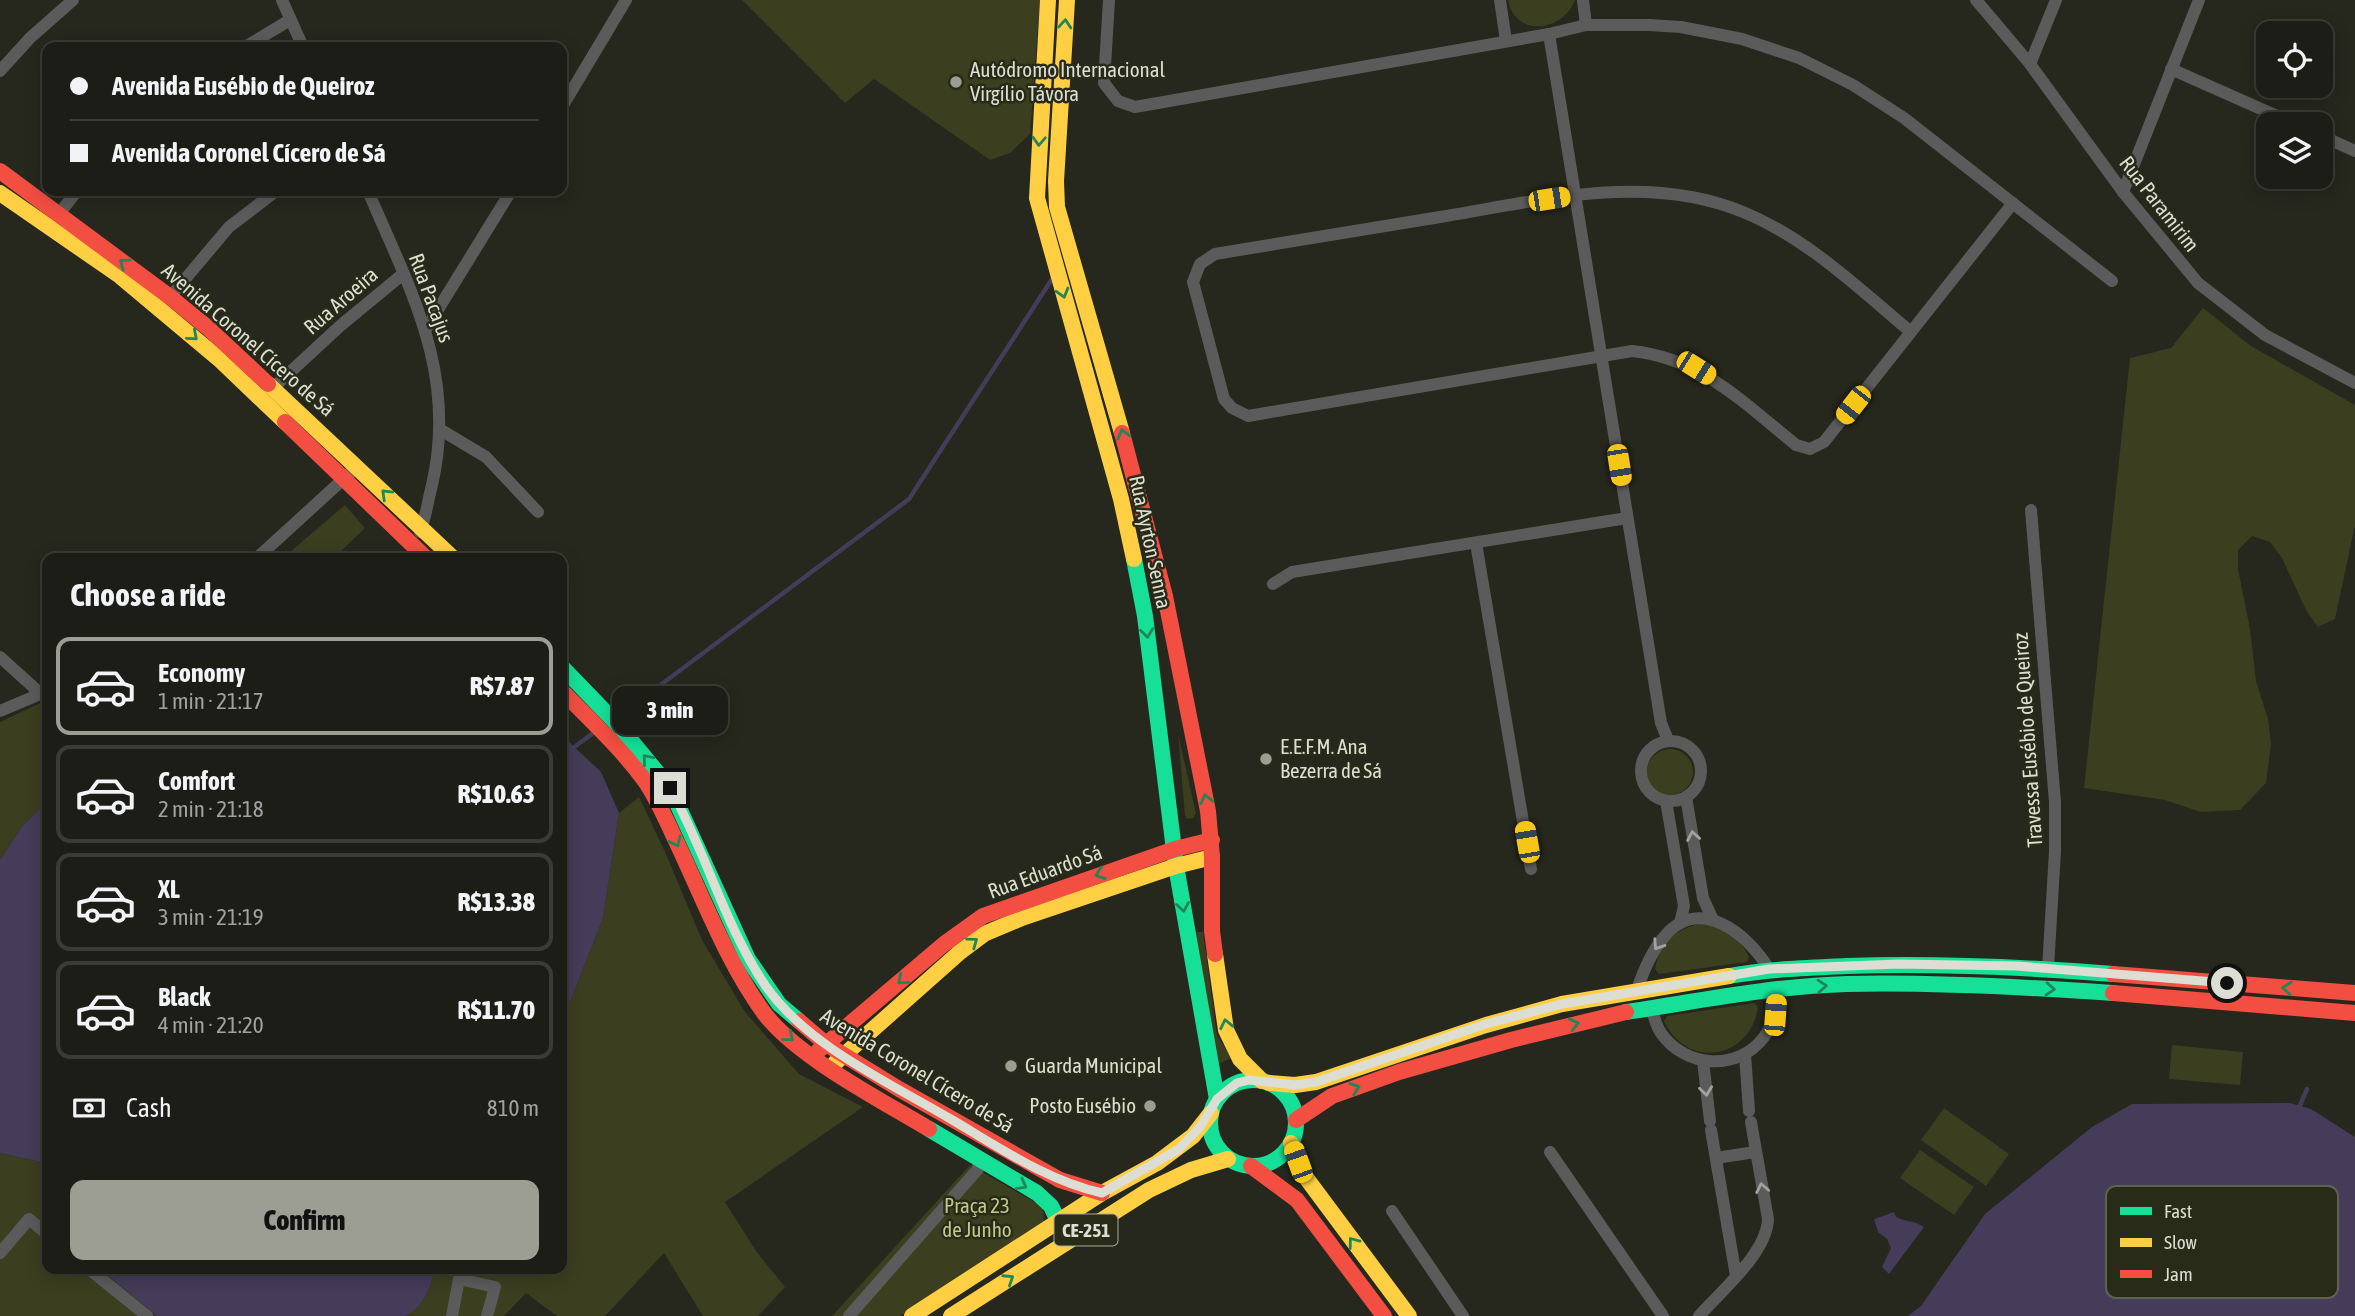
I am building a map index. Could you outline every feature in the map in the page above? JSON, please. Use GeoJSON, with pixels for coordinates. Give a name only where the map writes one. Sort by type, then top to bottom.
{"type":"FeatureCollection","features":[{"type":"Feature","properties":{"kind":"main road","name":"Rua Ayrton Senna"},"geometry":{"type":"LineString","coordinates":[[1048,0],[1037,198],[1121,499],[1135,563],[1145,616],[1177,866],[1214,1106]]}},
{"type":"Feature","properties":{"kind":"main road","name":"Rua Ayrton Senna"},"geometry":{"type":"LineString","coordinates":[[1067,0],[1055,190],[1057,207],[1114,403],[1165,596],[1209,811],[1212,840],[1212,931],[1226,1030],[1240,1059],[1266,1082]]}},
{"type":"Feature","properties":{"kind":"main road","name":"Avenida Coronel Cícero de Sá"},"geometry":{"type":"LineString","coordinates":[[0,172],[170,297],[274,387],[448,553]]}},
{"type":"Feature","properties":{"kind":"main road"},"geometry":{"type":"LineString","coordinates":[[1055,190],[1051,195],[1037,198],[1063,227]]}},
{"type":"Feature","properties":{"kind":"main road","name":"Avenida Coronel Cícero de Sá"},"geometry":{"type":"LineString","coordinates":[[0,193],[120,276],[177,322],[229,368],[421,553]]}},
{"type":"Feature","properties":{"kind":"main road","name":"Avenida Coronel Cícero de Sá"},"geometry":{"type":"LineString","coordinates":[[567,672],[620,727],[670,788],[748,959],[779,1004],[843,1056],[1030,1163],[1076,1186],[1102,1193]]}},
{"type":"Feature","properties":{"kind":"main road","name":"Avenida Coronel Cícero de Sá"},"geometry":{"type":"LineString","coordinates":[[567,696],[620,751],[645,782],[660,808],[718,934],[765,1014],[785,1035],[830,1068],[1037,1193],[1051,1206],[1058,1221]]}},
{"type":"Feature","properties":{"kind":"main road","name":"Rua Eduardo Sá"},"geometry":{"type":"LineString","coordinates":[[813,1056],[944,944],[983,916],[1175,849],[1212,840]]}},
{"type":"Feature","properties":{"kind":"main road","name":"Rua Eduardo Sá"},"geometry":{"type":"LineString","coordinates":[[830,1068],[984,934],[1022,918],[1212,856]]}},
{"type":"Feature","properties":{"kind":"main road"},"geometry":{"type":"LineString","coordinates":[[1266,1082],[1295,1085],[1316,1082],[1486,1024],[1562,1004],[1769,969],[1899,964],[2048,968],[2355,993]]}},
{"type":"Feature","properties":{"kind":"main road"},"geometry":{"type":"LineString","coordinates":[[1296,1120],[1332,1096],[1399,1072],[1524,1037],[1651,1008],[1777,989],[1846,984],[1968,984],[2355,1013]]}},
{"type":"Feature","properties":{"kind":"main road","name":"CE-251"},"geometry":{"type":"LineString","coordinates":[[912,1316],[1102,1193],[1179,1149],[1237,1083],[1249,1080],[1266,1082]]}},
{"type":"Feature","properties":{"kind":"main road"},"geometry":{"type":"LineString","coordinates":[[1251,1166],[1274,1161],[1291,1143],[1296,1120],[1288,1098],[1266,1082]]}},
{"type":"Feature","properties":{"kind":"main road"},"geometry":{"type":"LineString","coordinates":[[1214,1106],[1209,1126],[1212,1139],[1219,1150],[1228,1159],[1251,1166],[1297,1200],[1384,1316]]}},
{"type":"Feature","properties":{"kind":"main road"},"geometry":{"type":"LineString","coordinates":[[1291,1143],[1304,1175],[1409,1316]]}},
{"type":"Feature","properties":{"kind":"main road","name":"CE-251"},"geometry":{"type":"LineString","coordinates":[[951,1316],[1149,1189],[1191,1170],[1228,1159]]}},
{"type":"Feature","properties":{"kind":"main road"},"geometry":{"type":"LineString","coordinates":[[1357,1280],[1373,1267]]}},
{"type":"Feature","properties":{"kind":"street"},"geometry":{"type":"LineString","coordinates":[[0,71],[30,38],[73,0]]}},
{"type":"Feature","properties":{"kind":"street"},"geometry":{"type":"LineString","coordinates":[[282,0],[301,42]]}},
{"type":"Feature","properties":{"kind":"street"},"geometry":{"type":"LineString","coordinates":[[567,99],[626,0]]}},
{"type":"Feature","properties":{"kind":"street"},"geometry":{"type":"LineString","coordinates":[[1109,0],[1104,83],[1118,101],[1135,107],[1549,34],[1586,25],[1681,27],[1742,39],[1799,58],[1879,101],[2112,281]]}},
{"type":"Feature","properties":{"kind":"street"},"geometry":{"type":"LineString","coordinates":[[1500,0],[1506,41]]}},
{"type":"Feature","properties":{"kind":"street"},"geometry":{"type":"LineString","coordinates":[[1583,0],[1586,25]]}},
{"type":"Feature","properties":{"kind":"street","name":"Rua Paramirim"},"geometry":{"type":"LineString","coordinates":[[1976,0],[2030,64],[2123,192],[2184,268],[2216,298],[2264,335],[2355,383]]}},
{"type":"Feature","properties":{"kind":"street"},"geometry":{"type":"LineString","coordinates":[[2030,64],[2056,0]]}},
{"type":"Feature","properties":{"kind":"street"},"geometry":{"type":"LineString","coordinates":[[2123,192],[2199,0]]}},
{"type":"Feature","properties":{"kind":"street"},"geometry":{"type":"LineString","coordinates":[[253,42],[290,20]]}},
{"type":"Feature","properties":{"kind":"street"},"geometry":{"type":"LineString","coordinates":[[1549,34],[1661,723],[1668,740]]}},
{"type":"Feature","properties":{"kind":"street"},"geometry":{"type":"LineString","coordinates":[[2171,69],[2268,112]]}},
{"type":"Feature","properties":{"kind":"street"},"geometry":{"type":"LineString","coordinates":[[2333,141],[2355,151]]}},
{"type":"Feature","properties":{"kind":"street"},"geometry":{"type":"LineString","coordinates":[[1911,332],[1788,234],[1742,211],[1670,193],[1621,191],[1575,195],[1215,254],[1200,264],[1194,275],[1194,288],[1224,399],[1232,408],[1248,416],[1632,351],[1681,362],[1710,377],[1796,445],[1810,449],[1824,442],[2013,204]]}},
{"type":"Feature","properties":{"kind":"street"},"geometry":{"type":"LineString","coordinates":[[59,214],[73,196]]}},
{"type":"Feature","properties":{"kind":"street"},"geometry":{"type":"LineString","coordinates":[[170,297],[229,227],[269,196]]}},
{"type":"Feature","properties":{"kind":"street","name":"Rua Pacajus"},"geometry":{"type":"LineString","coordinates":[[370,196],[426,329],[440,401],[441,430],[437,464],[422,528],[412,545]]}},
{"type":"Feature","properties":{"kind":"street"},"geometry":{"type":"LineString","coordinates":[[426,329],[508,196]]}},
{"type":"Feature","properties":{"kind":"street","name":"Rua Aroeira"},"geometry":{"type":"LineString","coordinates":[[274,387],[402,274]]}},
{"type":"Feature","properties":{"kind":"street"},"geometry":{"type":"LineString","coordinates":[[441,430],[486,457],[538,512]]}},
{"type":"Feature","properties":{"kind":"street"},"geometry":{"type":"LineString","coordinates":[[262,553],[358,466]]}},
{"type":"Feature","properties":{"kind":"street","name":"Travessa Eusébio de Queiroz"},"geometry":{"type":"LineString","coordinates":[[2031,510],[2055,802],[2048,968]]}},
{"type":"Feature","properties":{"kind":"street"},"geometry":{"type":"LineString","coordinates":[[1273,584],[1292,572],[1627,518]]}},
{"type":"Feature","properties":{"kind":"street"},"geometry":{"type":"LineString","coordinates":[[1476,543],[1531,869]]}},
{"type":"Feature","properties":{"kind":"street"},"geometry":{"type":"LineString","coordinates":[[0,657],[42,690]]}},
{"type":"Feature","properties":{"kind":"street"},"geometry":{"type":"LineString","coordinates":[[0,711],[42,693]]}},
{"type":"Feature","properties":{"kind":"street"},"geometry":{"type":"LineString","coordinates":[[1668,740],[1688,745],[1696,752],[1702,772],[1694,791],[1686,797],[1666,801],[1649,792],[1641,775],[1644,756],[1650,748],[1668,740]]}},
{"type":"Feature","properties":{"kind":"street"},"geometry":{"type":"LineString","coordinates":[[1686,797],[1703,898],[1713,920]]}},
{"type":"Feature","properties":{"kind":"street"},"geometry":{"type":"LineString","coordinates":[[1666,801],[1684,906],[1680,923]]}},
{"type":"Feature","properties":{"kind":"street"},"geometry":{"type":"LineString","coordinates":[[1679,877],[1690,873],[1699,874]]}},
{"type":"Feature","properties":{"kind":"street"},"geometry":{"type":"LineString","coordinates":[[1636,990],[1664,936],[1680,923],[1692,919],[1713,920],[1730,927],[1761,955],[1769,969]]}},
{"type":"Feature","properties":{"kind":"street"},"geometry":{"type":"LineString","coordinates":[[1651,1008],[1660,1032],[1678,1051],[1692,1059],[1725,1061],[1745,1054],[1764,1037],[1775,1015],[1777,989]]}},
{"type":"Feature","properties":{"kind":"street"},"geometry":{"type":"LineString","coordinates":[[1699,1316],[1756,1251],[1767,1231],[1768,1219],[1750,1117],[1745,1054]]}},
{"type":"Feature","properties":{"kind":"street"},"geometry":{"type":"LineString","coordinates":[[1703,1061],[1710,1126],[1735,1276]]}},
{"type":"Feature","properties":{"kind":"street"},"geometry":{"type":"LineString","coordinates":[[1550,1152],[1663,1316]]}},
{"type":"Feature","properties":{"kind":"street"},"geometry":{"type":"LineString","coordinates":[[1716,1158],[1755,1152]]}},
{"type":"Feature","properties":{"kind":"street"},"geometry":{"type":"LineString","coordinates":[[849,1316],[978,1169],[979,1160]]}},
{"type":"Feature","properties":{"kind":"street"},"geometry":{"type":"LineString","coordinates":[[1392,1211],[1463,1316]]}},
{"type":"Feature","properties":{"kind":"street"},"geometry":{"type":"LineString","coordinates":[[0,1253],[29,1219],[42,1230]]}},
{"type":"Feature","properties":{"kind":"street"},"geometry":{"type":"LineString","coordinates":[[1730,1244],[1740,1252],[1756,1251]]}},
{"type":"Feature","properties":{"kind":"street"},"geometry":{"type":"LineString","coordinates":[[95,1274],[147,1316]]}},
{"type":"Feature","properties":{"kind":"street"},"geometry":{"type":"LineString","coordinates":[[452,1316],[460,1279],[495,1287],[487,1316]]}},
{"type":"Feature","properties":{"kind":"green space","name":"Autódromo Internacional Virgílio Távora"},"geometry":{"type":"Polygon","coordinates":[[[742,0],[1040,0],[1030,134],[1010,153],[990,160],[874,79],[845,103],[742,0]]]}},
{"type":"Feature","properties":{"kind":"green space"},"geometry":{"type":"Polygon","coordinates":[[[1508,0],[1575,0],[1569,11],[1560,19],[1540,26],[1520,21],[1512,12],[1508,0]]]}},
{"type":"Feature","properties":{"kind":"green space"},"geometry":{"type":"Polygon","coordinates":[[[2203,308],[2251,346],[2355,405],[2355,525],[2335,619],[2318,627],[2306,610],[2282,558],[2270,542],[2252,536],[2238,550],[2238,569],[2250,629],[2256,681],[2268,719],[2271,744],[2266,783],[2240,810],[2201,812],[2165,800],[2084,788],[2130,358],[2171,348],[2203,308]]]}},
{"type":"Feature","properties":{"kind":"green space"},"geometry":{"type":"Polygon","coordinates":[[[345,505],[365,528],[339,553],[289,553],[345,505]]]}},
{"type":"Feature","properties":{"kind":"green space"},"geometry":{"type":"Polygon","coordinates":[[[42,702],[42,807],[23,825],[0,860],[0,722],[42,702]]]}},
{"type":"Feature","properties":{"kind":"green space"},"geometry":{"type":"Polygon","coordinates":[[[1178,734],[1196,813],[1193,818],[1187,819],[1185,815],[1178,734]]]}},
{"type":"Feature","properties":{"kind":"green space"},"geometry":{"type":"Polygon","coordinates":[[[1670,749],[1686,756],[1693,772],[1686,788],[1670,795],[1654,788],[1647,772],[1654,756],[1670,749]]]}},
{"type":"Feature","properties":{"kind":"green space"},"geometry":{"type":"Polygon","coordinates":[[[639,797],[702,940],[745,1012],[799,1074],[863,1107],[725,1202],[756,1251],[785,1287],[758,1316],[703,1316],[664,1253],[605,1316],[557,1316],[526,1293],[504,1316],[406,1316],[418,1307],[426,1296],[434,1274],[567,1274],[567,1009],[603,918],[619,813],[639,797]]]}},
{"type":"Feature","properties":{"kind":"green space"},"geometry":{"type":"Polygon","coordinates":[[[1700,924],[1715,927],[1735,938],[1749,957],[1747,962],[1659,974],[1655,969],[1664,945],[1676,934],[1700,924]]]}},
{"type":"Feature","properties":{"kind":"green space"},"geometry":{"type":"Polygon","coordinates":[[[1196,932],[1203,932],[1217,1035],[1231,1058],[1214,1066],[1196,932]]]}},
{"type":"Feature","properties":{"kind":"green space"},"geometry":{"type":"Polygon","coordinates":[[[1754,1003],[1758,1007],[1753,1025],[1731,1048],[1717,1052],[1702,1052],[1687,1047],[1674,1037],[1664,1021],[1667,1016],[1754,1003]]]}},
{"type":"Feature","properties":{"kind":"green space"},"geometry":{"type":"Polygon","coordinates":[[[2172,1045],[2243,1052],[2240,1085],[2169,1079],[2172,1045]]]}},
{"type":"Feature","properties":{"kind":"green space"},"geometry":{"type":"Polygon","coordinates":[[[1944,1108],[2009,1154],[1986,1186],[1921,1140],[1944,1108]]]}},
{"type":"Feature","properties":{"kind":"green space"},"geometry":{"type":"Polygon","coordinates":[[[1920,1150],[1974,1187],[1954,1215],[1900,1178],[1920,1150]]]}},
{"type":"Feature","properties":{"kind":"green space"},"geometry":{"type":"Polygon","coordinates":[[[0,1153],[42,1162],[42,1274],[106,1274],[157,1316],[0,1316],[0,1153]]]}},
{"type":"Feature","properties":{"kind":"green space","name":"Praça 23 de Junho"},"geometry":{"type":"Polygon","coordinates":[[[970,1165],[1043,1207],[1044,1223],[900,1316],[832,1316],[970,1165]]]}},
{"type":"Feature","properties":{"kind":"shaded area"},"geometry":{"type":"Polygon","coordinates":[[[567,742],[601,772],[619,813],[603,918],[567,1009],[567,742]]]}},
{"type":"Feature","properties":{"kind":"shaded area"},"geometry":{"type":"Polygon","coordinates":[[[42,807],[42,1162],[0,1153],[0,860],[23,825],[42,807]]]}},
{"type":"Feature","properties":{"kind":"shaded area"},"geometry":{"type":"Polygon","coordinates":[[[2290,1103],[2311,1109],[2355,1137],[2355,1316],[1908,1316],[1921,1306],[1985,1214],[2092,1127],[2132,1104],[2290,1103]]]}},
{"type":"Feature","properties":{"kind":"shaded area"},"geometry":{"type":"Polygon","coordinates":[[[1894,1212],[1896,1217],[1924,1227],[1889,1274],[1882,1267],[1891,1248],[1887,1239],[1878,1232],[1874,1219],[1894,1212]]]}},
{"type":"Feature","properties":{"kind":"shaded area"},"geometry":{"type":"Polygon","coordinates":[[[106,1274],[434,1274],[426,1296],[418,1307],[406,1316],[157,1316],[106,1274]]]}},
{"type":"Feature","properties":{"kind":"waterway"},"geometry":{"type":"LineString","coordinates":[[631,707],[909,499],[1052,279]]}},
{"type":"Feature","properties":{"kind":"waterway"},"geometry":{"type":"LineString","coordinates":[[567,752],[592,734]]}},
{"type":"Feature","properties":{"kind":"waterway"},"geometry":{"type":"LineString","coordinates":[[2298,1110],[2307,1089]]}},
{"type":"Feature","properties":{"kind":"traffic: fast"},"geometry":{"type":"LineString","coordinates":[[1134,559],[1145,616],[1176,866],[1217,1099]]}},
{"type":"Feature","properties":{"kind":"traffic: fast"},"geometry":{"type":"LineString","coordinates":[[567,672],[620,727],[670,788],[748,959],[779,1004],[799,1021]]}},
{"type":"Feature","properties":{"kind":"traffic: fast"},"geometry":{"type":"LineString","coordinates":[[1729,976],[1802,968],[1913,965],[2113,974]]}},
{"type":"Feature","properties":{"kind":"traffic: fast"},"geometry":{"type":"LineString","coordinates":[[1626,1012],[1819,985],[1914,984],[2113,993]]}},
{"type":"Feature","properties":{"kind":"traffic: fast"},"geometry":{"type":"LineString","coordinates":[[1253,1080],[1277,1087],[1289,1099],[1296,1123],[1289,1147],[1277,1159],[1253,1166],[1229,1159],[1217,1147],[1210,1123],[1217,1099],[1229,1087],[1253,1080]]}},
{"type":"Feature","properties":{"kind":"traffic: fast"},"geometry":{"type":"LineString","coordinates":[[929,1129],[1037,1193],[1051,1206],[1058,1221]]}},
{"type":"Feature","properties":{"kind":"traffic: slow"},"geometry":{"type":"LineString","coordinates":[[1048,0],[1037,198],[1121,499],[1134,559]]}},
{"type":"Feature","properties":{"kind":"traffic: slow"},"geometry":{"type":"LineString","coordinates":[[1067,0],[1056,181],[1057,207],[1122,433]]}},
{"type":"Feature","properties":{"kind":"traffic: slow"},"geometry":{"type":"LineString","coordinates":[[0,193],[120,276],[219,359],[285,422]]}},
{"type":"Feature","properties":{"kind":"traffic: slow"},"geometry":{"type":"LineString","coordinates":[[268,384],[448,553]]}},
{"type":"Feature","properties":{"kind":"traffic: slow"},"geometry":{"type":"LineString","coordinates":[[835,1063],[960,952],[984,934],[1022,918],[1176,866],[1212,857]]}},
{"type":"Feature","properties":{"kind":"traffic: slow"},"geometry":{"type":"LineString","coordinates":[[1215,954],[1226,1030],[1240,1059],[1262,1081]]}},
{"type":"Feature","properties":{"kind":"traffic: slow"},"geometry":{"type":"LineString","coordinates":[[1269,1083],[1295,1085],[1316,1082],[1486,1025],[1562,1004],[1729,976]]}},
{"type":"Feature","properties":{"kind":"traffic: slow"},"geometry":{"type":"LineString","coordinates":[[912,1316],[1102,1193],[1157,1163],[1193,1136],[1211,1113]]}},
{"type":"Feature","properties":{"kind":"traffic: slow"},"geometry":{"type":"LineString","coordinates":[[1291,1143],[1304,1175],[1409,1316]]}},
{"type":"Feature","properties":{"kind":"traffic: slow"},"geometry":{"type":"LineString","coordinates":[[951,1316],[1149,1190],[1191,1170],[1228,1159]]}},
{"type":"Feature","properties":{"kind":"traffic: jam"},"geometry":{"type":"LineString","coordinates":[[0,171],[170,297],[207,327],[268,384]]}},
{"type":"Feature","properties":{"kind":"traffic: jam"},"geometry":{"type":"LineString","coordinates":[[285,422],[421,553]]}},
{"type":"Feature","properties":{"kind":"traffic: jam"},"geometry":{"type":"LineString","coordinates":[[1122,433],[1165,596],[1208,811],[1215,954]]}},
{"type":"Feature","properties":{"kind":"traffic: jam"},"geometry":{"type":"LineString","coordinates":[[567,696],[616,746],[650,788],[727,952],[764,1013],[797,1046],[818,1061],[929,1129]]}},
{"type":"Feature","properties":{"kind":"traffic: jam"},"geometry":{"type":"LineString","coordinates":[[818,1051],[944,944],[983,916],[1175,849],[1212,840]]}},
{"type":"Feature","properties":{"kind":"traffic: jam"},"geometry":{"type":"LineString","coordinates":[[2113,974],[2355,993]]}},
{"type":"Feature","properties":{"kind":"traffic: jam"},"geometry":{"type":"LineString","coordinates":[[2113,993],[2355,1013]]}},
{"type":"Feature","properties":{"kind":"traffic: jam"},"geometry":{"type":"LineString","coordinates":[[1296,1120],[1332,1096],[1399,1072],[1511,1040],[1626,1012]]}},
{"type":"Feature","properties":{"kind":"traffic: jam"},"geometry":{"type":"LineString","coordinates":[[799,1021],[826,1044],[899,1089],[1060,1180],[1102,1193]]}},
{"type":"Feature","properties":{"kind":"traffic: jam"},"geometry":{"type":"LineString","coordinates":[[1251,1166],[1297,1200],[1384,1316]]}},
{"type":"Feature","properties":{"kind":"place","name":"Autódromo Internacional Virgílio Távora"},"geometry":{"type":"Point","coordinates":[956,82]}},
{"type":"Feature","properties":{"kind":"place","name":"E.E.F.M. Ana Bezerra de Sá"},"geometry":{"type":"Point","coordinates":[1266,759]}},
{"type":"Feature","properties":{"kind":"place","name":"Guarda Municipal"},"geometry":{"type":"Point","coordinates":[1011,1066]}},
{"type":"Feature","properties":{"kind":"place","name":"Posto Eusébio"},"geometry":{"type":"Point","coordinates":[1150,1106]}},
{"type":"Feature","properties":{"kind":"route"},"geometry":{"type":"LineString","coordinates":[[670,788],[748,959],[779,1004],[799,1023],[843,1056],[986,1139],[1060,1180],[1102,1193],[1179,1149],[1211,1113],[1217,1099],[1237,1083],[1249,1080],[1295,1085],[1316,1082],[1486,1024],[1562,1004],[1769,969],[1899,964],[2017,966],[2227,983]]}}]}
